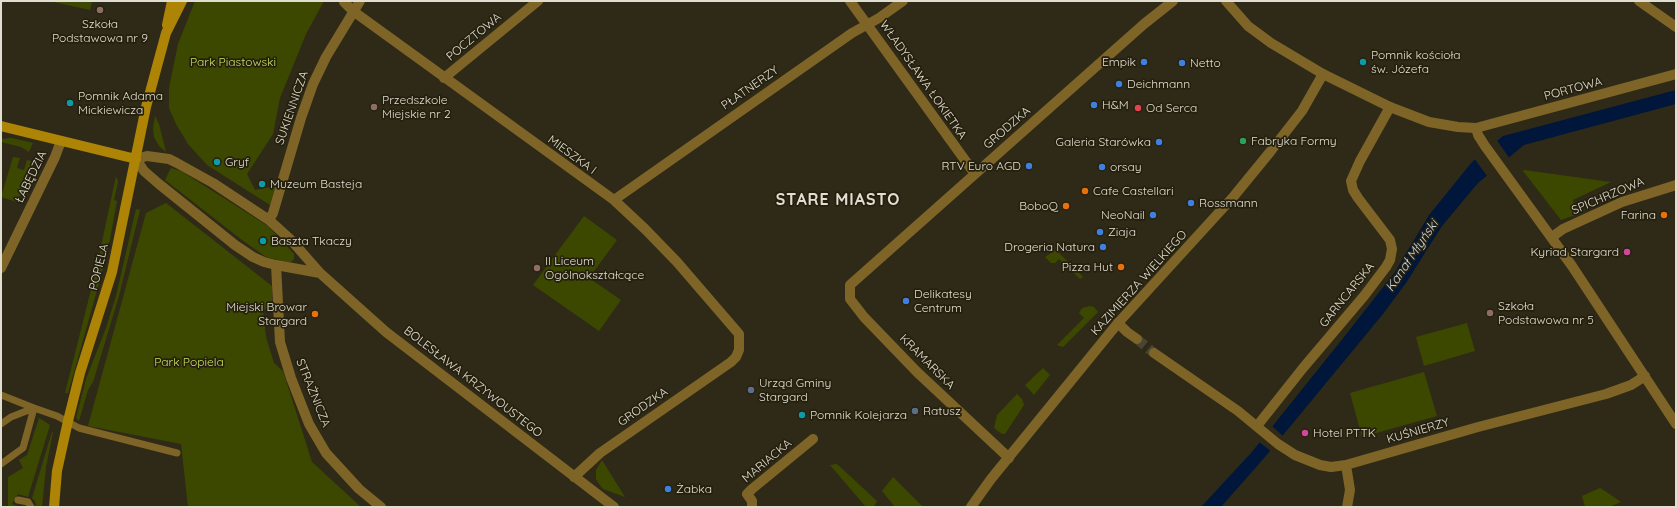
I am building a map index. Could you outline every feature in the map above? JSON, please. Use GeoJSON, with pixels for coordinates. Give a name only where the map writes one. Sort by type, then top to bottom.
{"type":"FeatureCollection","features":[{"type":"Feature","properties":{"kind":"main road","name":"POPIELA"},"geometry":{"type":"LineString","coordinates":[[54,507],[57,471],[68,421],[80,374],[112,272],[146,106],[166,33],[172,1]]}},
{"type":"Feature","properties":{"kind":"main road","name":"POPIELA"},"geometry":{"type":"LineString","coordinates":[[166,33],[182,1]]}},
{"type":"Feature","properties":{"kind":"main road"},"geometry":{"type":"LineString","coordinates":[[1,126],[136,159]]}},
{"type":"Feature","properties":{"kind":"street","name":"SUKIENNICZA"},"geometry":{"type":"LineString","coordinates":[[270,220],[312,84],[326,57],[360,1]]}},
{"type":"Feature","properties":{"kind":"street","name":"POCZTOWA"},"geometry":{"type":"LineString","coordinates":[[444,78],[538,1]]}},
{"type":"Feature","properties":{"kind":"street","name":"WŁADYSŁAWA ŁOKIETKA"},"geometry":{"type":"LineString","coordinates":[[850,1],[975,174]]}},
{"type":"Feature","properties":{"kind":"street","name":"PŁATNERZY"},"geometry":{"type":"LineString","coordinates":[[614,200],[790,76],[867,24],[880,18],[903,1]]}},
{"type":"Feature","properties":{"kind":"street","name":"GRODZKA"},"geometry":{"type":"LineString","coordinates":[[859,276],[1144,24],[1173,1]]}},
{"type":"Feature","properties":{"kind":"street","name":"PORTOWA"},"geometry":{"type":"LineString","coordinates":[[1226,1],[1248,26],[1270,43],[1323,74],[1390,107],[1430,122],[1458,127],[1476,128],[1676,74]]}},
{"type":"Feature","properties":{"kind":"street"},"geometry":{"type":"LineString","coordinates":[[1639,1],[1676,27]]}},
{"type":"Feature","properties":{"kind":"street","name":"MIESZKA I"},"geometry":{"type":"LineString","coordinates":[[344,2],[353,11],[444,78],[614,200],[646,229],[677,262],[739,334],[740,350],[736,357],[730,362]]}},
{"type":"Feature","properties":{"kind":"street","name":"KAZIMIERZA WIELKIEGO"},"geometry":{"type":"LineString","coordinates":[[971,507],[1118,323],[1234,196],[1302,111],[1323,74]]}},
{"type":"Feature","properties":{"kind":"street","name":"GARNCARSKA"},"geometry":{"type":"LineString","coordinates":[[1260,429],[1303,368],[1364,296],[1390,260],[1392,249],[1390,240],[1358,198],[1353,190],[1351,181],[1390,107]]}},
{"type":"Feature","properties":{"kind":"street"},"geometry":{"type":"LineString","coordinates":[[1476,128],[1478,135],[1485,146],[1552,237],[1676,424]]}},
{"type":"Feature","properties":{"kind":"street","name":"ŁABĘDZIA"},"geometry":{"type":"LineString","coordinates":[[1,268],[56,157],[61,141]]}},
{"type":"Feature","properties":{"kind":"street","name":"BOLESŁAWA KRZYWOUSTEGO"},"geometry":{"type":"LineString","coordinates":[[136,159],[147,156],[169,159],[212,183],[270,220],[291,240],[320,273],[386,332],[614,507]]}},
{"type":"Feature","properties":{"kind":"street"},"geometry":{"type":"LineString","coordinates":[[136,159],[144,171],[235,245],[253,257],[276,265],[320,273]]}},
{"type":"Feature","properties":{"kind":"street","name":"SPICHRZOWA"},"geometry":{"type":"LineString","coordinates":[[1552,237],[1563,229],[1622,202],[1676,185]]}},
{"type":"Feature","properties":{"kind":"street","name":"STRAŻNICZA"},"geometry":{"type":"LineString","coordinates":[[276,265],[280,342],[291,378],[309,424],[326,453],[359,489],[380,507]]}},
{"type":"Feature","properties":{"kind":"street","name":"KRAMARSKA"},"geometry":{"type":"LineString","coordinates":[[859,276],[850,285],[849,294],[853,304],[917,372],[1009,458]]}},
{"type":"Feature","properties":{"kind":"street"},"geometry":{"type":"LineString","coordinates":[[1118,323],[1137,339]]}},
{"type":"Feature","properties":{"kind":"street","name":"KUŚNIERZY"},"geometry":{"type":"LineString","coordinates":[[1154,353],[1238,411],[1278,444],[1295,455],[1320,465],[1331,467],[1346,465],[1478,427],[1606,394],[1631,385],[1645,376]]}},
{"type":"Feature","properties":{"kind":"street","name":"GRODZKA"},"geometry":{"type":"LineString","coordinates":[[574,477],[600,453],[730,362]]}},
{"type":"Feature","properties":{"kind":"street","name":"MARIACKA"},"geometry":{"type":"LineString","coordinates":[[752,507],[752,502],[747,494],[813,439]]}},
{"type":"Feature","properties":{"kind":"street"},"geometry":{"type":"LineString","coordinates":[[1346,465],[1350,490],[1347,507]]}},
{"type":"Feature","properties":{"kind":"lane"},"geometry":{"type":"LineString","coordinates":[[1,395],[57,416],[79,428],[177,453]]}},
{"type":"Feature","properties":{"kind":"lane"},"geometry":{"type":"LineString","coordinates":[[1,424],[11,417],[34,408]]}},
{"type":"Feature","properties":{"kind":"lane"},"geometry":{"type":"LineString","coordinates":[[1,464],[24,448],[34,408]]}},
{"type":"Feature","properties":{"kind":"lane"},"geometry":{"type":"LineString","coordinates":[[18,500],[28,502],[31,507]]}},
{"type":"Feature","properties":{"kind":"green space"},"geometry":{"type":"Polygon","coordinates":[[[49,1],[92,1],[90,10],[49,1]]]}},
{"type":"Feature","properties":{"kind":"green space","name":"Park Piastowski"},"geometry":{"type":"Polygon","coordinates":[[[195,1],[324,1],[306,34],[280,98],[273,134],[247,174],[255,190],[276,186],[270,205],[207,165],[188,144],[176,124],[169,108],[169,88],[178,44],[195,1]]]}},
{"type":"Feature","properties":{"kind":"green space"},"geometry":{"type":"Polygon","coordinates":[[[155,116],[159,124],[166,152],[159,146],[154,137],[153,128],[155,116]]]}},
{"type":"Feature","properties":{"kind":"green space"},"geometry":{"type":"Polygon","coordinates":[[[12,138],[33,143],[29,152],[21,147],[1,142],[1,139],[12,138]]]}},
{"type":"Feature","properties":{"kind":"green space"},"geometry":{"type":"Polygon","coordinates":[[[13,157],[20,158],[17,168],[24,170],[27,160],[36,162],[17,202],[1,197],[13,157]]]}},
{"type":"Feature","properties":{"kind":"green space"},"geometry":{"type":"Polygon","coordinates":[[[171,168],[181,171],[268,226],[294,254],[294,259],[291,262],[287,262],[266,257],[242,240],[165,180],[171,168]]]}},
{"type":"Feature","properties":{"kind":"green space"},"geometry":{"type":"Polygon","coordinates":[[[1523,171],[1611,182],[1573,200],[1575,215],[1561,220],[1523,171]]]}},
{"type":"Feature","properties":{"kind":"green space"},"geometry":{"type":"Polygon","coordinates":[[[116,176],[118,182],[114,200],[117,201],[110,239],[71,383],[68,393],[65,393],[96,270],[116,176]]]}},
{"type":"Feature","properties":{"kind":"green space","name":"Park Popiela"},"geometry":{"type":"Polygon","coordinates":[[[166,203],[272,286],[272,304],[263,311],[266,337],[274,363],[283,371],[312,462],[361,507],[188,507],[181,444],[88,426],[146,213],[166,203]]]}},
{"type":"Feature","properties":{"kind":"green space"},"geometry":{"type":"Polygon","coordinates":[[[136,209],[140,210],[119,296],[93,382],[88,390],[79,421],[76,418],[86,379],[106,328],[116,296],[136,209]]]}},
{"type":"Feature","properties":{"kind":"green space"},"geometry":{"type":"Polygon","coordinates":[[[584,216],[617,240],[589,278],[621,300],[599,331],[533,285],[584,216]]]}},
{"type":"Feature","properties":{"kind":"green space"},"geometry":{"type":"Polygon","coordinates":[[[1054,251],[1057,251],[1083,277],[1080,279],[1059,259],[1055,263],[1051,263],[1045,257],[1054,251]]]}},
{"type":"Feature","properties":{"kind":"green space"},"geometry":{"type":"Polygon","coordinates":[[[1090,306],[1094,307],[1098,312],[1063,347],[1057,345],[1084,318],[1079,313],[1082,308],[1090,306]]]}},
{"type":"Feature","properties":{"kind":"green space"},"geometry":{"type":"Polygon","coordinates":[[[1467,323],[1475,351],[1424,366],[1416,337],[1467,323]]]}},
{"type":"Feature","properties":{"kind":"green space"},"geometry":{"type":"Polygon","coordinates":[[[1043,368],[1050,375],[1034,395],[1025,385],[1043,368]]]}},
{"type":"Feature","properties":{"kind":"green space"},"geometry":{"type":"Polygon","coordinates":[[[1424,372],[1437,416],[1362,437],[1350,393],[1424,372]]]}},
{"type":"Feature","properties":{"kind":"green space"},"geometry":{"type":"Polygon","coordinates":[[[1017,394],[1022,399],[1024,405],[1005,434],[1002,434],[994,428],[997,415],[1017,394]]]}},
{"type":"Feature","properties":{"kind":"green space"},"geometry":{"type":"Polygon","coordinates":[[[39,418],[50,425],[28,497],[18,494],[12,504],[20,507],[8,507],[8,477],[23,468],[19,460],[27,455],[39,418]]]}},
{"type":"Feature","properties":{"kind":"green space"},"geometry":{"type":"Polygon","coordinates":[[[52,432],[46,467],[42,507],[36,507],[35,501],[32,498],[52,432]]]}},
{"type":"Feature","properties":{"kind":"green space"},"geometry":{"type":"Polygon","coordinates":[[[602,460],[625,497],[603,489],[599,484],[596,479],[596,470],[602,460]]]}},
{"type":"Feature","properties":{"kind":"green space"},"geometry":{"type":"Polygon","coordinates":[[[837,464],[877,501],[873,507],[865,506],[830,465],[837,464]]]}},
{"type":"Feature","properties":{"kind":"green space"},"geometry":{"type":"Polygon","coordinates":[[[893,477],[924,507],[895,507],[882,491],[893,477]]]}},
{"type":"Feature","properties":{"kind":"green space"},"geometry":{"type":"Polygon","coordinates":[[[1600,488],[1621,502],[1609,507],[1585,507],[1582,496],[1600,488]]]}},
{"type":"Feature","properties":{"kind":"water","name":"Kanał Młyński"},"geometry":{"type":"Polygon","coordinates":[[[1676,90],[1676,104],[1524,145],[1478,183],[1442,226],[1406,283],[1383,314],[1265,457],[1221,507],[1201,507],[1251,453],[1344,337],[1395,272],[1429,215],[1472,162],[1503,136],[1676,90]]]}},
{"type":"Feature","properties":{"kind":"pier"},"geometry":{"type":"Polygon","coordinates":[[[1496,139],[1510,159],[1487,176],[1474,158],[1496,139]]]}},
{"type":"Feature","properties":{"kind":"pier"},"geometry":{"type":"Polygon","coordinates":[[[1271,425],[1284,437],[1272,452],[1258,441],[1271,425]]]}},
{"type":"Feature","properties":{"kind":"tunnel"},"geometry":{"type":"LineString","coordinates":[[1137,339],[1154,353]]}},
{"type":"Feature","properties":{"kind":"place","name":"Szkoła Podstawowa nr 9"},"geometry":{"type":"Point","coordinates":[100,10]}},
{"type":"Feature","properties":{"kind":"place","name":"Empik"},"geometry":{"type":"Point","coordinates":[1144,62]}},
{"type":"Feature","properties":{"kind":"place","name":"Pomnik kościoła św. Józefa"},"geometry":{"type":"Point","coordinates":[1363,62]}},
{"type":"Feature","properties":{"kind":"place","name":"Netto"},"geometry":{"type":"Point","coordinates":[1182,63]}},
{"type":"Feature","properties":{"kind":"place","name":"Deichmann"},"geometry":{"type":"Point","coordinates":[1119,84]}},
{"type":"Feature","properties":{"kind":"place","name":"Pomnik Adama Mickiewicza"},"geometry":{"type":"Point","coordinates":[70,103]}},
{"type":"Feature","properties":{"kind":"place","name":"H&M"},"geometry":{"type":"Point","coordinates":[1094,105]}},
{"type":"Feature","properties":{"kind":"place","name":"Przedszkole Miejskie nr 2"},"geometry":{"type":"Point","coordinates":[374,107]}},
{"type":"Feature","properties":{"kind":"place","name":"Od Serca"},"geometry":{"type":"Point","coordinates":[1138,108]}},
{"type":"Feature","properties":{"kind":"place","name":"Fabryka Formy"},"geometry":{"type":"Point","coordinates":[1243,141]}},
{"type":"Feature","properties":{"kind":"place","name":"Galeria Starówka"},"geometry":{"type":"Point","coordinates":[1159,142]}},
{"type":"Feature","properties":{"kind":"place","name":"Gryf"},"geometry":{"type":"Point","coordinates":[217,162]}},
{"type":"Feature","properties":{"kind":"place","name":"RTV Euro AGD"},"geometry":{"type":"Point","coordinates":[1029,166]}},
{"type":"Feature","properties":{"kind":"place","name":"orsay"},"geometry":{"type":"Point","coordinates":[1102,167]}},
{"type":"Feature","properties":{"kind":"place","name":"Muzeum Basteja"},"geometry":{"type":"Point","coordinates":[262,184]}},
{"type":"Feature","properties":{"kind":"place","name":"Cafe Castellari"},"geometry":{"type":"Point","coordinates":[1085,191]}},
{"type":"Feature","properties":{"kind":"place","name":"Rossmann"},"geometry":{"type":"Point","coordinates":[1191,203]}},
{"type":"Feature","properties":{"kind":"place","name":"BoboQ"},"geometry":{"type":"Point","coordinates":[1066,206]}},
{"type":"Feature","properties":{"kind":"place","name":"NeoNail"},"geometry":{"type":"Point","coordinates":[1153,215]}},
{"type":"Feature","properties":{"kind":"place","name":"Farina"},"geometry":{"type":"Point","coordinates":[1664,215]}},
{"type":"Feature","properties":{"kind":"place","name":"Ziaja"},"geometry":{"type":"Point","coordinates":[1100,232]}},
{"type":"Feature","properties":{"kind":"place","name":"Baszta Tkaczy"},"geometry":{"type":"Point","coordinates":[263,241]}},
{"type":"Feature","properties":{"kind":"place","name":"Drogeria Natura"},"geometry":{"type":"Point","coordinates":[1103,247]}},
{"type":"Feature","properties":{"kind":"place","name":"Kyriad Stargard"},"geometry":{"type":"Point","coordinates":[1627,252]}},
{"type":"Feature","properties":{"kind":"place","name":"Pizza Hut"},"geometry":{"type":"Point","coordinates":[1121,267]}},
{"type":"Feature","properties":{"kind":"place","name":"II Liceum Ogólnokształcące"},"geometry":{"type":"Point","coordinates":[537,268]}},
{"type":"Feature","properties":{"kind":"place","name":"Delikatesy Centrum"},"geometry":{"type":"Point","coordinates":[906,301]}},
{"type":"Feature","properties":{"kind":"place","name":"Szkoła Podstawowa nr 5"},"geometry":{"type":"Point","coordinates":[1490,313]}},
{"type":"Feature","properties":{"kind":"place","name":"Miejski Browar Stargard"},"geometry":{"type":"Point","coordinates":[315,314]}},
{"type":"Feature","properties":{"kind":"place","name":"Urząd Gminy Stargard"},"geometry":{"type":"Point","coordinates":[751,390]}},
{"type":"Feature","properties":{"kind":"place","name":"Ratusz"},"geometry":{"type":"Point","coordinates":[915,411]}},
{"type":"Feature","properties":{"kind":"place","name":"Pomnik Kolejarza"},"geometry":{"type":"Point","coordinates":[802,415]}},
{"type":"Feature","properties":{"kind":"place","name":"Hotel PTTK"},"geometry":{"type":"Point","coordinates":[1305,433]}},
{"type":"Feature","properties":{"kind":"place","name":"Żabka"},"geometry":{"type":"Point","coordinates":[668,489]}},
{"type":"Feature","properties":{"kind":"district","name":"STARE MIASTO"},"geometry":{"type":"Point","coordinates":[838,200]}}]}
